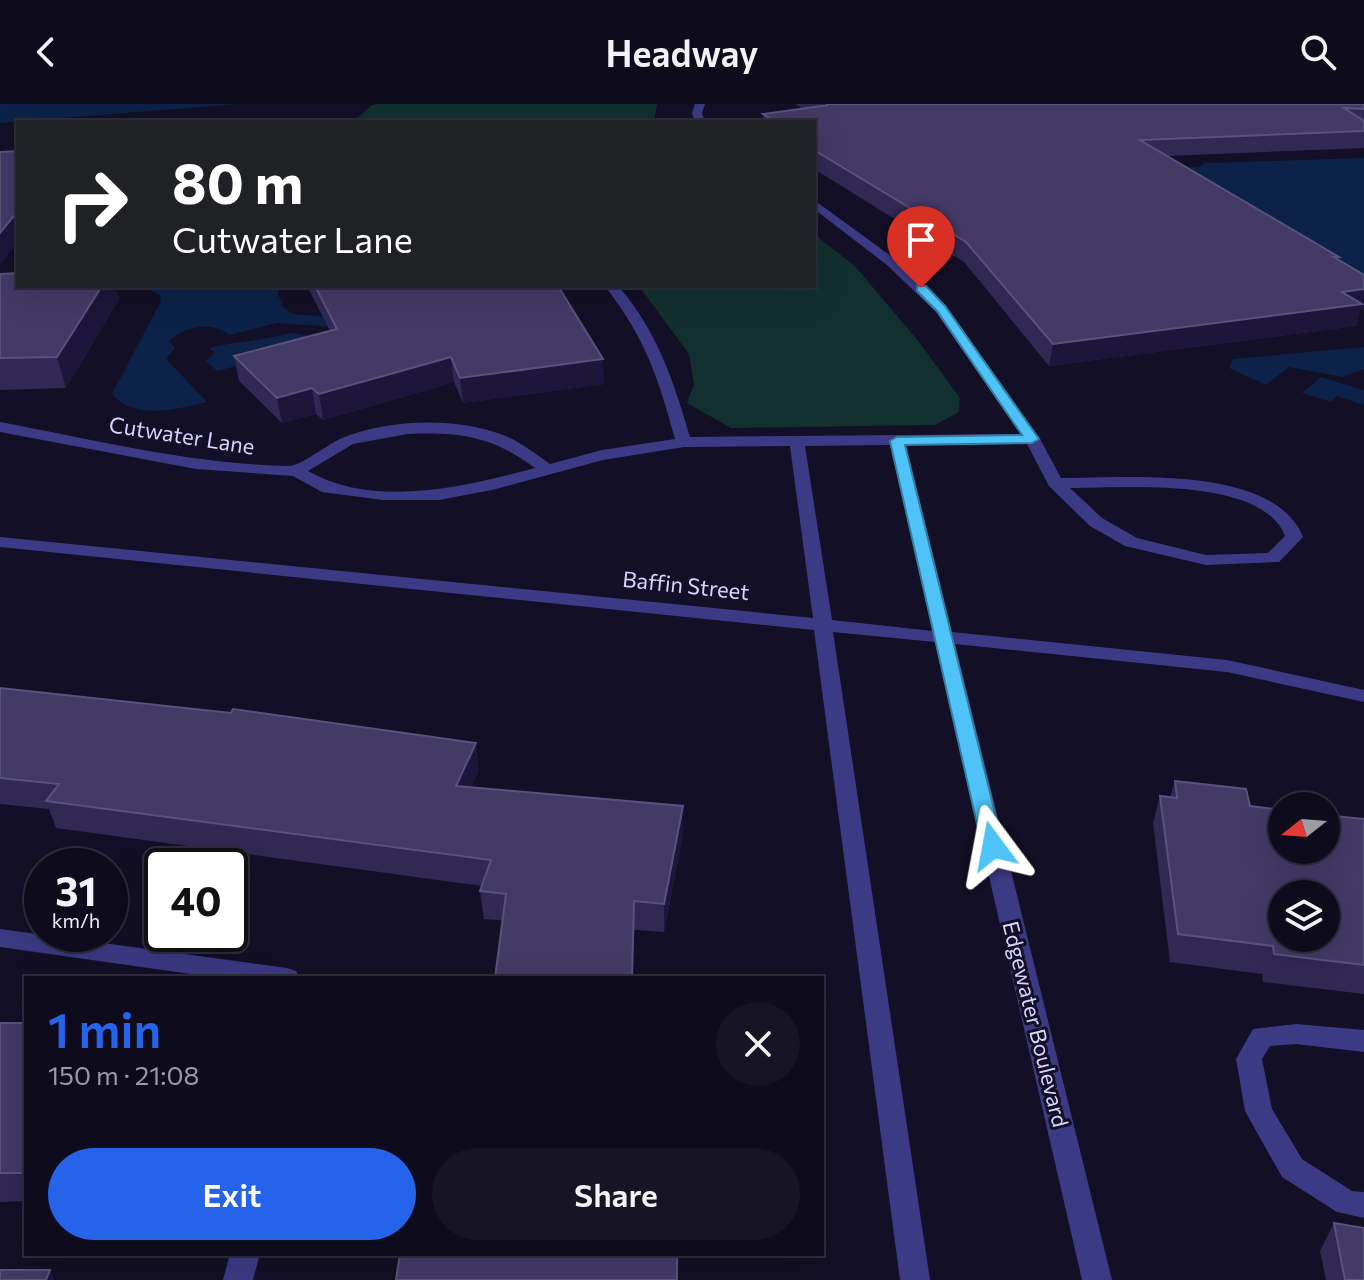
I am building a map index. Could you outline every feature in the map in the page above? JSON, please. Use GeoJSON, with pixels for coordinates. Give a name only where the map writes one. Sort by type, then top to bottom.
{"type":"FeatureCollection","features":[{"type":"Feature","properties":{"kind":"street"},"geometry":{"type":"LineString","coordinates":[[816,205],[891,262],[941,309],[1032,439],[1055,483],[1096,522],[1131,542],[1206,560],[1273,558],[1294,537],[1287,521],[1255,498],[1208,486],[1055,483]]}},
{"type":"Feature","properties":{"kind":"street"},"geometry":{"type":"LineString","coordinates":[[613,288],[633,309],[660,360],[684,442]]}},
{"type":"Feature","properties":{"kind":"street","name":"Cutwater Lane"},"geometry":{"type":"LineString","coordinates":[[0,427],[196,464],[297,471],[328,489],[383,495],[439,495],[492,485],[602,455],[684,442],[1032,439]]}},
{"type":"Feature","properties":{"kind":"street"},"geometry":{"type":"LineString","coordinates":[[297,471],[329,449],[356,438],[383,432],[432,429],[476,432],[496,438],[546,469]]}},
{"type":"Feature","properties":{"kind":"street"},"geometry":{"type":"LineString","coordinates":[[797,441],[915,1280]]}},
{"type":"Feature","properties":{"kind":"street","name":"Edgewater Boulevard"},"geometry":{"type":"LineString","coordinates":[[897,441],[1097,1280]]}},
{"type":"Feature","properties":{"kind":"street","name":"Baffin Street"},"geometry":{"type":"LineString","coordinates":[[0,542],[1227,666],[1364,696]]}},
{"type":"Feature","properties":{"kind":"street"},"geometry":{"type":"LineString","coordinates":[[0,938],[273,976]]}},
{"type":"Feature","properties":{"kind":"street"},"geometry":{"type":"LineString","coordinates":[[1364,1041],[1296,1034],[1262,1036],[1249,1059],[1259,1111],[1292,1168],[1347,1203],[1364,1205]]}},
{"type":"Feature","properties":{"kind":"street"},"geometry":{"type":"LineString","coordinates":[[238,1280],[244,1256]]}},
{"type":"Feature","properties":{"kind":"green space"},"geometry":{"type":"Polygon","coordinates":[[[657,104],[654,120],[355,120],[372,105],[657,104]]]}},
{"type":"Feature","properties":{"kind":"green space"},"geometry":{"type":"Polygon","coordinates":[[[816,236],[855,266],[919,342],[960,398],[959,412],[935,425],[731,428],[687,403],[694,384],[689,354],[640,288],[816,288],[816,236]]]}},
{"type":"Feature","properties":{"kind":"water"},"geometry":{"type":"Polygon","coordinates":[[[0,104],[238,104],[16,120],[0,123],[0,104]]]}},
{"type":"Feature","properties":{"kind":"water"},"geometry":{"type":"Polygon","coordinates":[[[1364,158],[1364,274],[1221,188],[1060,172],[1199,167],[1205,163],[1364,158]]]}},
{"type":"Feature","properties":{"kind":"water"},"geometry":{"type":"Polygon","coordinates":[[[28,288],[79,288],[31,292],[28,288]]]}},
{"type":"Feature","properties":{"kind":"water"},"geometry":{"type":"Polygon","coordinates":[[[135,288],[277,288],[282,306],[292,314],[400,323],[333,327],[277,323],[229,335],[215,328],[191,329],[169,341],[175,348],[166,359],[207,402],[170,410],[144,410],[132,408],[112,394],[161,301],[160,295],[135,288]]]}},
{"type":"Feature","properties":{"kind":"water"},"geometry":{"type":"Polygon","coordinates":[[[290,333],[306,335],[315,345],[217,371],[206,361],[215,353],[209,348],[290,333]]]}},
{"type":"Feature","properties":{"kind":"water"},"geometry":{"type":"Polygon","coordinates":[[[1364,347],[1364,369],[1343,377],[1289,367],[1266,385],[1229,368],[1233,359],[1364,347]]]}},
{"type":"Feature","properties":{"kind":"water"},"geometry":{"type":"Polygon","coordinates":[[[1321,377],[1364,390],[1364,405],[1337,396],[1331,402],[1302,393],[1321,377]]]}},
{"type":"Feature","properties":{"kind":"building"},"geometry":{"type":"Polygon","coordinates":[[[826,104],[1364,104],[1364,109],[1344,108],[1364,121],[1364,131],[1140,140],[1339,257],[1334,257],[1364,275],[1364,289],[1342,292],[1362,304],[1053,344],[966,242],[816,151],[816,120],[773,120],[763,114],[829,105],[826,104]]]}},
{"type":"Feature","properties":{"kind":"building"},"geometry":{"type":"Polygon","coordinates":[[[16,151],[16,213],[0,233],[0,152],[16,151]]]}},
{"type":"Feature","properties":{"kind":"building"},"geometry":{"type":"Polygon","coordinates":[[[16,273],[16,288],[101,288],[57,357],[0,358],[0,274],[16,273]]]}},
{"type":"Feature","properties":{"kind":"building"},"geometry":{"type":"Polygon","coordinates":[[[316,288],[559,288],[603,359],[460,378],[451,357],[319,394],[312,388],[277,398],[234,356],[337,329],[316,288]]]}},
{"type":"Feature","properties":{"kind":"building"},"geometry":{"type":"Polygon","coordinates":[[[0,688],[231,713],[233,709],[476,743],[456,786],[683,806],[664,904],[634,901],[632,976],[495,976],[506,894],[480,891],[491,860],[46,801],[59,784],[0,778],[0,688]]]}},
{"type":"Feature","properties":{"kind":"building"},"geometry":{"type":"Polygon","coordinates":[[[1175,781],[1246,789],[1250,806],[1268,808],[1268,864],[1340,864],[1340,816],[1364,819],[1364,965],[1274,954],[1340,952],[1340,880],[1268,880],[1268,945],[1178,934],[1160,796],[1177,798],[1175,781]]]}},
{"type":"Feature","properties":{"kind":"building"},"geometry":{"type":"Polygon","coordinates":[[[0,1023],[24,1023],[24,1173],[0,1173],[0,1023]]]}},
{"type":"Feature","properties":{"kind":"building"},"geometry":{"type":"Polygon","coordinates":[[[1334,1223],[1364,1228],[1364,1280],[1345,1280],[1334,1223]]]}},
{"type":"Feature","properties":{"kind":"building"},"geometry":{"type":"Polygon","coordinates":[[[400,1256],[677,1256],[677,1280],[396,1280],[400,1256]]]}},
{"type":"Feature","properties":{"kind":"building"},"geometry":{"type":"Polygon","coordinates":[[[0,1270],[50,1270],[46,1280],[0,1280],[0,1270]]]}},
{"type":"Feature","properties":{"kind":"route"},"geometry":{"type":"LineString","coordinates":[[921,288],[941,309],[1032,439],[897,441],[993,846]]}}]}
